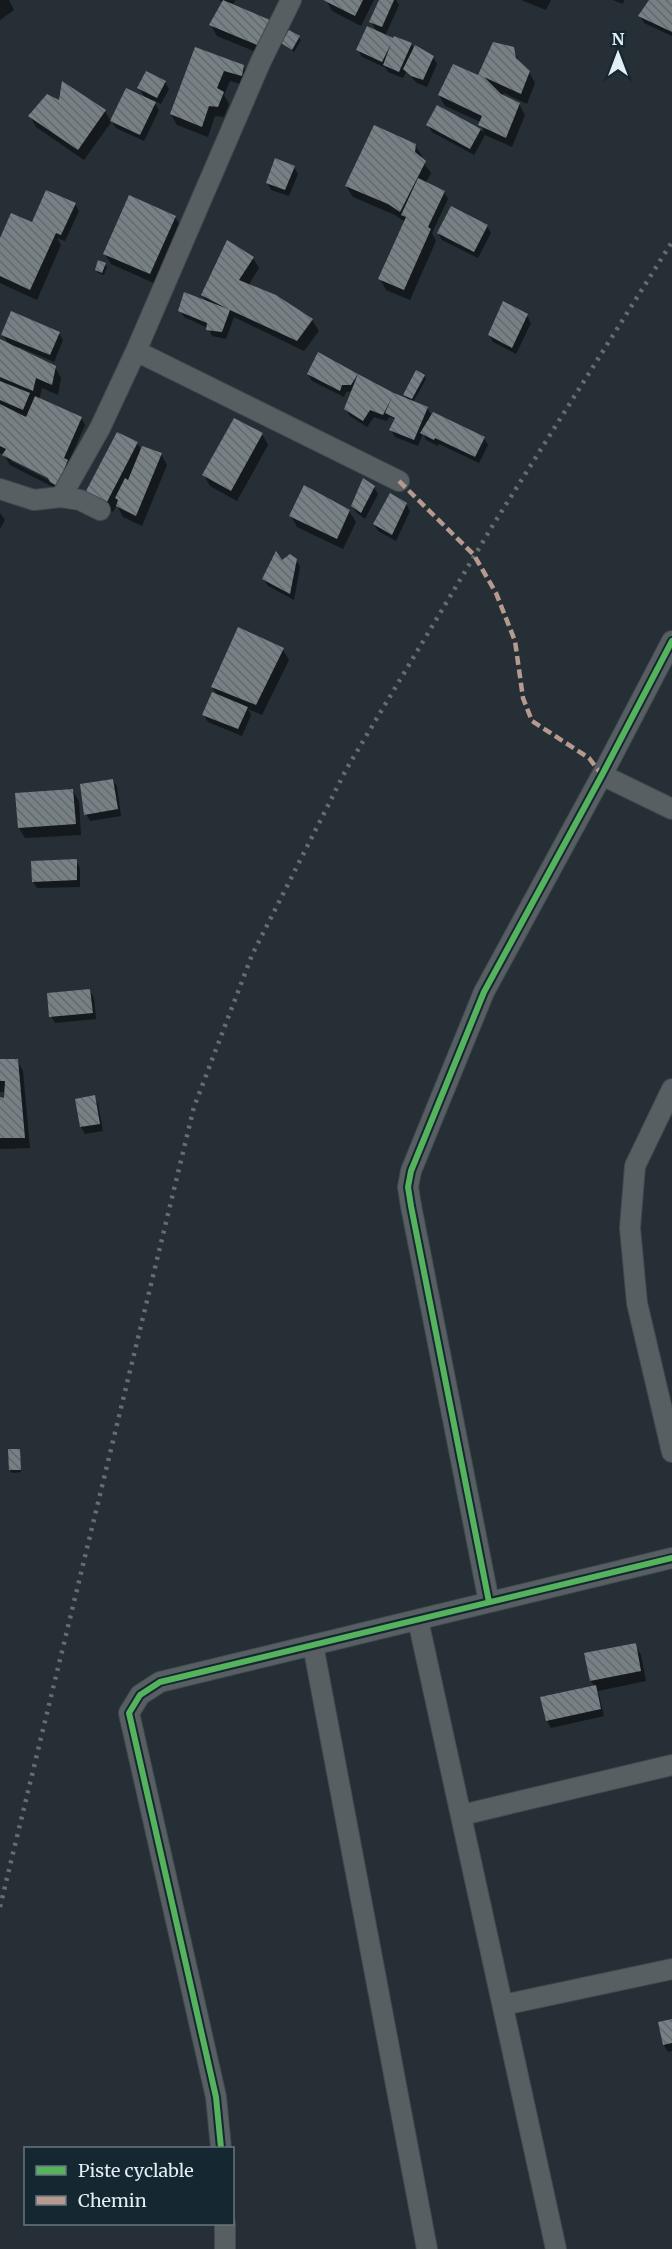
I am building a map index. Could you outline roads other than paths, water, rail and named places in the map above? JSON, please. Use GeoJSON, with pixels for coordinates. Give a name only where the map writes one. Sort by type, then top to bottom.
{"type":"FeatureCollection","features":[{"type":"Feature","properties":{"kind":"street"},"geometry":{"type":"LineString","coordinates":[[61,497],[100,428],[136,351],[261,62],[291,0]]}},
{"type":"Feature","properties":{"kind":"street"},"geometry":{"type":"LineString","coordinates":[[136,351],[399,481]]}},
{"type":"Feature","properties":{"kind":"street"},"geometry":{"type":"LineString","coordinates":[[0,489],[34,500],[61,497],[80,500],[100,510]]}},
{"type":"Feature","properties":{"kind":"street"},"geometry":{"type":"LineString","coordinates":[[489,1602],[408,1187],[411,1171],[484,992],[602,776],[672,641]]}},
{"type":"Feature","properties":{"kind":"street"},"geometry":{"type":"LineString","coordinates":[[602,776],[672,809]]}},
{"type":"Feature","properties":{"kind":"street"},"geometry":{"type":"LineString","coordinates":[[672,1089],[635,1166],[630,1228],[637,1303],[672,1452]]}},
{"type":"Feature","properties":{"kind":"street"},"geometry":{"type":"LineString","coordinates":[[221,2147],[216,2097],[129,1713],[140,1695],[160,1682],[672,1558]]}},
{"type":"Feature","properties":{"kind":"street"},"geometry":{"type":"LineString","coordinates":[[418,1620],[556,2249]]}},
{"type":"Feature","properties":{"kind":"street"},"geometry":{"type":"LineString","coordinates":[[313,1645],[427,2249]]}},
{"type":"Feature","properties":{"kind":"street"},"geometry":{"type":"LineString","coordinates":[[462,1815],[672,1765]]}},
{"type":"Feature","properties":{"kind":"street"},"geometry":{"type":"LineString","coordinates":[[503,2005],[672,1970]]}},
{"type":"Feature","properties":{"kind":"street"},"geometry":{"type":"LineString","coordinates":[[225,2225],[225,2249]]}},
{"type":"Feature","properties":{"kind":"railway"},"geometry":{"type":"LineString","coordinates":[[0,1907],[194,1107],[252,955],[347,768],[493,525],[672,242]]}}]}
